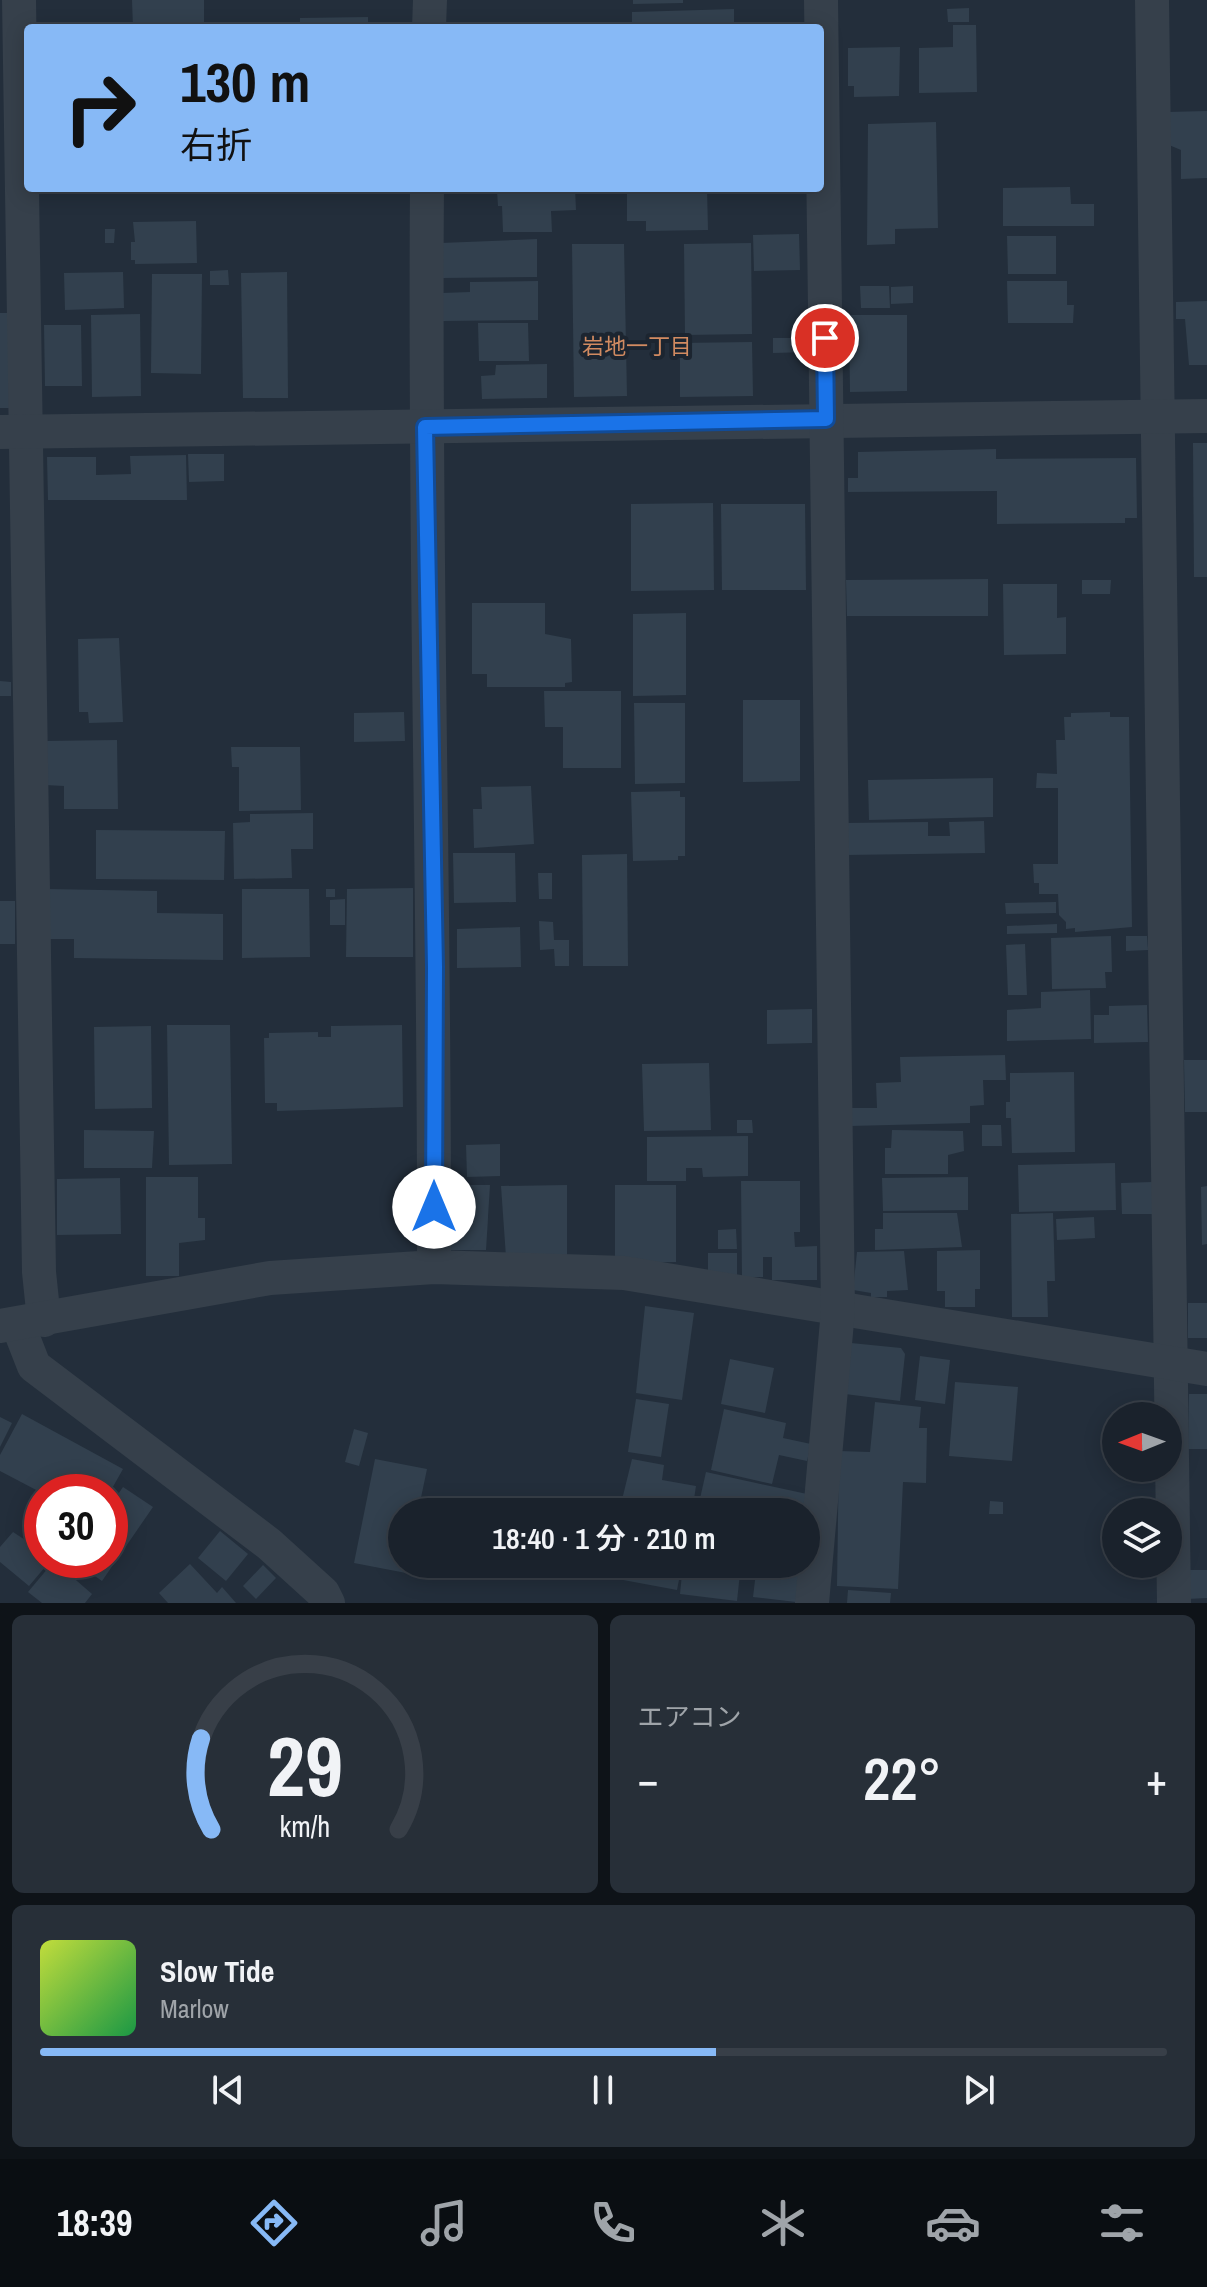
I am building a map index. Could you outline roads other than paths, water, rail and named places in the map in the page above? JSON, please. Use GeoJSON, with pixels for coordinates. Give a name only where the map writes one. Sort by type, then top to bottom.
{"type":"FeatureCollection","features":[{"type":"Feature","properties":{"kind":"street"},"geometry":{"type":"LineString","coordinates":[[19,0],[14,432],[39,1272],[21,1324],[34,1366],[269,1544],[323,1593],[328,1603]]}},
{"type":"Feature","properties":{"kind":"street"},"geometry":{"type":"LineString","coordinates":[[429,24],[430,0]]}},
{"type":"Feature","properties":{"kind":"street"},"geometry":{"type":"LineString","coordinates":[[821,0],[821,24]]}},
{"type":"Feature","properties":{"kind":"street"},"geometry":{"type":"LineString","coordinates":[[1152,0],[1174,1603]]}},
{"type":"Feature","properties":{"kind":"street"},"geometry":{"type":"LineString","coordinates":[[427,192],[425,427],[435,967],[434,1267]]}},
{"type":"Feature","properties":{"kind":"street"},"geometry":{"type":"LineString","coordinates":[[812,1603],[838,1310],[823,192]]}},
{"type":"Feature","properties":{"kind":"street"},"geometry":{"type":"LineString","coordinates":[[14,432],[1207,416]]}},
{"type":"Feature","properties":{"kind":"street"},"geometry":{"type":"LineString","coordinates":[[21,1324],[270,1278],[434,1267],[624,1273],[1207,1369]]}},
{"type":"Feature","properties":{"kind":"district","name":"岩地一丁目"},"geometry":{"type":"Point","coordinates":[637,346]}}]}
